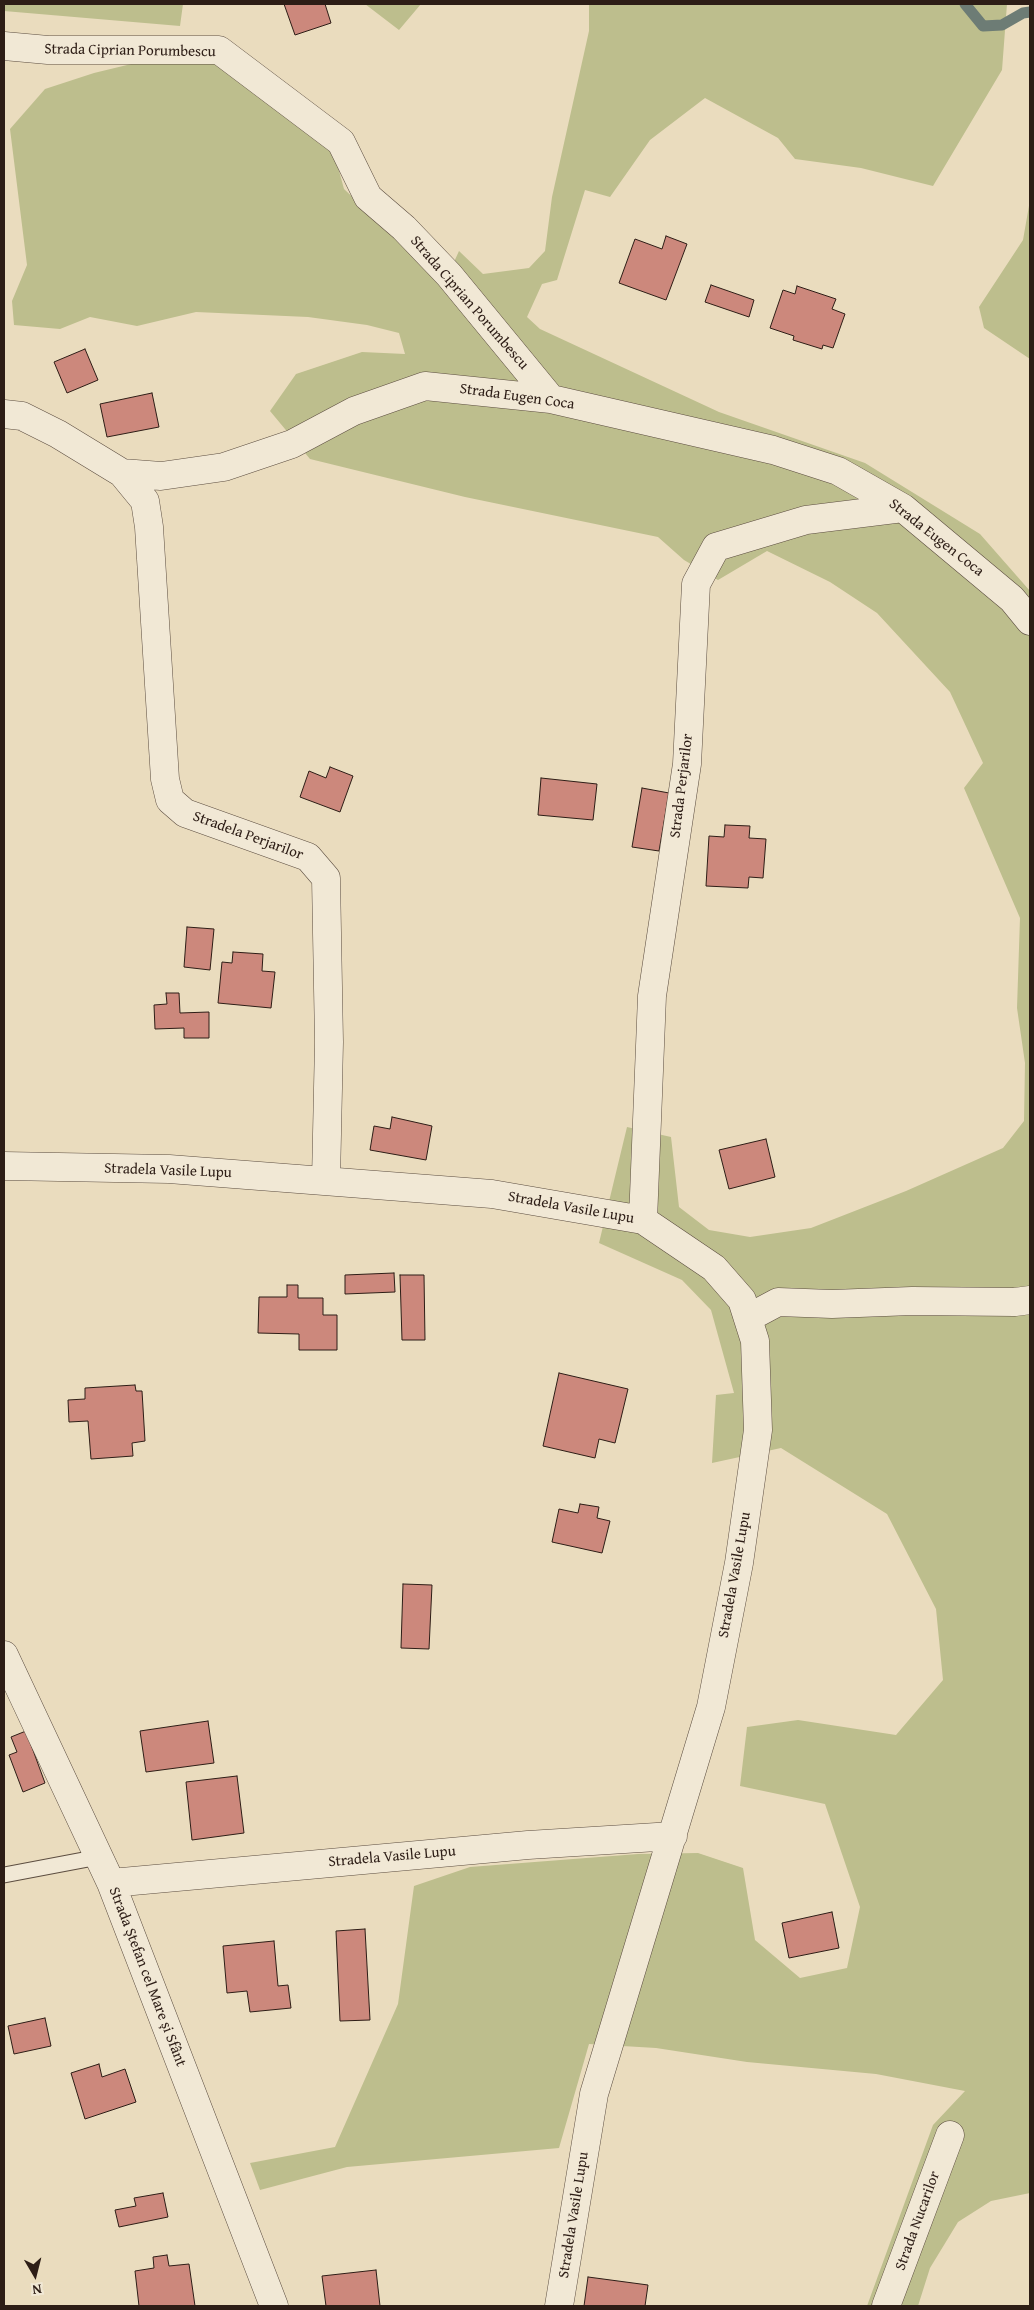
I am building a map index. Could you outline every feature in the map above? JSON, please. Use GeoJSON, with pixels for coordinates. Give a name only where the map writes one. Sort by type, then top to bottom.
{"type":"FeatureCollection","features":[{"type":"Feature","properties":{"kind":"street","name":"Strada Ciprian Porumbescu"},"geometry":{"type":"LineString","coordinates":[[4,46],[48,50],[219,50],[341,142],[368,196],[404,228],[449,276],[551,399]]}},
{"type":"Feature","properties":{"kind":"street","name":"Strada Eugen Coca"},"geometry":{"type":"LineString","coordinates":[[4,414],[22,416],[58,434],[122,473],[161,476],[224,467],[292,444],[354,411],[425,386],[551,399],[774,450],[838,471],[902,508],[1012,599],[1030,621]]}},
{"type":"Feature","properties":{"kind":"street","name":"Stradela Perjarilor"},"geometry":{"type":"LineString","coordinates":[[122,473],[145,500],[149,527],[165,779],[170,800],[185,813],[308,857],[326,878],[329,1042],[326,1180]]}},
{"type":"Feature","properties":{"kind":"street","name":"Strada Perjarilor"},"geometry":{"type":"LineString","coordinates":[[643,1220],[652,996],[687,764],[696,584],[716,547],[806,520],[902,508]]}},
{"type":"Feature","properties":{"kind":"street","name":"Stradela Vasile Lupu"},"geometry":{"type":"LineString","coordinates":[[4,1166],[169,1169],[492,1194],[643,1220],[714,1268],[742,1300],[755,1341],[758,1430],[739,1563],[712,1707],[594,2094],[559,2306]]}},
{"type":"Feature","properties":{"kind":"street"},"geometry":{"type":"LineString","coordinates":[[748,1318],[778,1302],[832,1304],[912,1301],[1015,1302],[1030,1300]]}},
{"type":"Feature","properties":{"kind":"street","name":"Strada Ștefan cel Mare și Sfânt"},"geometry":{"type":"LineString","coordinates":[[4,1655],[111,1883],[274,2306]]}},
{"type":"Feature","properties":{"kind":"street","name":"Stradela Vasile Lupu"},"geometry":{"type":"LineString","coordinates":[[111,1883],[528,1845],[673,1836]]}},
{"type":"Feature","properties":{"kind":"street","name":"Strada Nucarilor"},"geometry":{"type":"LineString","coordinates":[[886,2306],[950,2136]]}},
{"type":"Feature","properties":{"kind":"lane"},"geometry":{"type":"LineString","coordinates":[[4,1875],[99,1857]]}},
{"type":"Feature","properties":{"kind":"green space"},"geometry":{"type":"Polygon","coordinates":[[[4,4],[183,4],[180,26],[4,11],[4,4]]]}},
{"type":"Feature","properties":{"kind":"green space"},"geometry":{"type":"Polygon","coordinates":[[[365,4],[421,4],[399,30],[365,4]]]}},
{"type":"Feature","properties":{"kind":"green space"},"geometry":{"type":"Polygon","coordinates":[[[589,4],[1007,4],[1002,70],[933,186],[861,168],[795,159],[778,138],[705,98],[650,140],[610,197],[585,190],[557,280],[542,284],[527,317],[540,329],[719,412],[865,463],[980,534],[1030,591],[1030,2193],[991,2201],[958,2222],[930,2268],[918,2306],[867,2306],[933,2125],[965,2091],[876,2074],[747,2062],[656,2048],[589,2044],[559,2148],[347,2167],[260,2190],[250,2163],[335,2147],[398,2004],[414,1886],[470,1867],[638,1854],[698,1853],[743,1868],[755,1940],[800,1978],[847,1968],[860,1907],[825,1804],[740,1786],[747,1727],[798,1720],[896,1735],[943,1680],[936,1609],[887,1514],[781,1448],[712,1463],[716,1395],[734,1393],[711,1310],[682,1280],[599,1243],[627,1127],[671,1137],[679,1207],[709,1230],[750,1237],[811,1228],[906,1191],[1003,1148],[1024,1121],[1025,1063],[1017,1008],[1020,918],[964,788],[983,763],[950,692],[877,613],[830,582],[767,551],[718,580],[684,560],[658,537],[465,497],[310,459],[270,411],[296,374],[362,352],[405,354],[399,333],[367,325],[308,317],[196,312],[137,326],[90,317],[60,329],[14,325],[12,301],[27,265],[10,129],[45,89],[94,73],[156,58],[216,62],[333,149],[344,189],[444,284],[459,251],[483,274],[529,268],[545,251],[552,197],[589,31],[589,4]]]}},
{"type":"Feature","properties":{"kind":"green space"},"geometry":{"type":"Polygon","coordinates":[[[1030,200],[1030,359],[984,328],[979,307],[1023,240],[1030,200]]]}},
{"type":"Feature","properties":{"kind":"building"},"geometry":{"type":"Polygon","coordinates":[[[284,4],[325,4],[331,23],[295,35],[284,4]]]}},
{"type":"Feature","properties":{"kind":"building"},"geometry":{"type":"Polygon","coordinates":[[[666,236],[687,244],[666,300],[619,283],[635,239],[662,249],[666,236]]]}},
{"type":"Feature","properties":{"kind":"building"},"geometry":{"type":"Polygon","coordinates":[[[711,285],[754,300],[749,317],[705,302],[711,285]]]}},
{"type":"Feature","properties":{"kind":"building"},"geometry":{"type":"Polygon","coordinates":[[[797,286],[836,299],[832,309],[845,314],[833,348],[823,345],[822,349],[793,340],[794,336],[770,328],[783,290],[795,294],[797,286]]]}},
{"type":"Feature","properties":{"kind":"building"},"geometry":{"type":"Polygon","coordinates":[[[85,349],[98,380],[67,393],[54,362],[85,349]]]}},
{"type":"Feature","properties":{"kind":"building"},"geometry":{"type":"Polygon","coordinates":[[[152,393],[159,427],[107,437],[100,404],[152,393]]]}},
{"type":"Feature","properties":{"kind":"building"},"geometry":{"type":"Polygon","coordinates":[[[330,767],[353,776],[340,812],[300,797],[309,771],[326,778],[330,767]]]}},
{"type":"Feature","properties":{"kind":"building"},"geometry":{"type":"Polygon","coordinates":[[[541,778],[597,784],[593,820],[538,815],[541,778]]]}},
{"type":"Feature","properties":{"kind":"building"},"geometry":{"type":"Polygon","coordinates":[[[642,788],[669,793],[659,851],[632,847],[642,788]]]}},
{"type":"Feature","properties":{"kind":"building"},"geometry":{"type":"Polygon","coordinates":[[[725,825],[750,826],[749,838],[766,839],[763,878],[749,877],[748,888],[706,886],[709,836],[724,837],[725,825]]]}},
{"type":"Feature","properties":{"kind":"building"},"geometry":{"type":"Polygon","coordinates":[[[187,927],[214,929],[210,970],[184,967],[187,927]]]}},
{"type":"Feature","properties":{"kind":"building"},"geometry":{"type":"Polygon","coordinates":[[[233,952],[263,954],[262,971],[275,972],[271,1008],[218,1003],[222,962],[232,963],[233,952]]]}},
{"type":"Feature","properties":{"kind":"building"},"geometry":{"type":"Polygon","coordinates":[[[166,993],[179,993],[180,1013],[209,1012],[209,1038],[184,1038],[184,1028],[155,1029],[154,1005],[167,1004],[166,993]]]}},
{"type":"Feature","properties":{"kind":"building"},"geometry":{"type":"Polygon","coordinates":[[[392,1117],[432,1126],[426,1160],[370,1150],[374,1126],[390,1129],[392,1117]]]}},
{"type":"Feature","properties":{"kind":"building"},"geometry":{"type":"Polygon","coordinates":[[[766,1139],[775,1177],[729,1189],[719,1150],[766,1139]]]}},
{"type":"Feature","properties":{"kind":"building"},"geometry":{"type":"Polygon","coordinates":[[[394,1273],[395,1292],[345,1294],[345,1275],[394,1273]]]}},
{"type":"Feature","properties":{"kind":"building"},"geometry":{"type":"Polygon","coordinates":[[[400,1275],[424,1275],[425,1340],[402,1340],[400,1275]]]}},
{"type":"Feature","properties":{"kind":"building"},"geometry":{"type":"Polygon","coordinates":[[[287,1285],[298,1285],[298,1298],[323,1298],[323,1315],[337,1315],[337,1350],[299,1350],[299,1334],[258,1333],[259,1297],[287,1297],[287,1285]]]}},
{"type":"Feature","properties":{"kind":"building"},"geometry":{"type":"Polygon","coordinates":[[[559,1373],[628,1389],[615,1443],[599,1439],[595,1458],[543,1446],[559,1373]]]}},
{"type":"Feature","properties":{"kind":"building"},"geometry":{"type":"Polygon","coordinates":[[[135,1385],[136,1391],[142,1391],[145,1441],[132,1443],[133,1456],[91,1459],[88,1421],[69,1422],[68,1400],[85,1399],[85,1388],[135,1385]]]}},
{"type":"Feature","properties":{"kind":"building"},"geometry":{"type":"Polygon","coordinates":[[[580,1504],[599,1507],[597,1518],[610,1521],[602,1553],[552,1542],[559,1509],[578,1513],[580,1504]]]}},
{"type":"Feature","properties":{"kind":"building"},"geometry":{"type":"Polygon","coordinates":[[[403,1584],[432,1585],[429,1649],[401,1648],[403,1584]]]}},
{"type":"Feature","properties":{"kind":"building"},"geometry":{"type":"Polygon","coordinates":[[[208,1721],[214,1763],[146,1772],[140,1731],[208,1721]]]}},
{"type":"Feature","properties":{"kind":"building"},"geometry":{"type":"Polygon","coordinates":[[[26,1731],[45,1783],[23,1792],[9,1755],[17,1752],[11,1737],[26,1731]]]}},
{"type":"Feature","properties":{"kind":"building"},"geometry":{"type":"Polygon","coordinates":[[[237,1776],[244,1833],[192,1840],[186,1782],[237,1776]]]}},
{"type":"Feature","properties":{"kind":"building"},"geometry":{"type":"Polygon","coordinates":[[[832,1912],[839,1948],[789,1958],[782,1923],[832,1912]]]}},
{"type":"Feature","properties":{"kind":"building"},"geometry":{"type":"Polygon","coordinates":[[[365,1929],[370,2020],[340,2021],[336,1931],[365,1929]]]}},
{"type":"Feature","properties":{"kind":"building"},"geometry":{"type":"Polygon","coordinates":[[[274,1941],[278,1986],[288,1985],[291,2008],[250,2012],[247,1991],[227,1993],[223,1946],[274,1941]]]}},
{"type":"Feature","properties":{"kind":"building"},"geometry":{"type":"Polygon","coordinates":[[[45,2018],[51,2046],[14,2054],[8,2026],[45,2018]]]}},
{"type":"Feature","properties":{"kind":"building"},"geometry":{"type":"Polygon","coordinates":[[[99,2064],[102,2077],[125,2069],[136,2102],[85,2119],[71,2073],[99,2064]]]}},
{"type":"Feature","properties":{"kind":"building"},"geometry":{"type":"Polygon","coordinates":[[[163,2193],[168,2217],[119,2227],[115,2210],[136,2206],[134,2198],[163,2193]]]}},
{"type":"Feature","properties":{"kind":"building"},"geometry":{"type":"Polygon","coordinates":[[[167,2255],[169,2266],[189,2264],[195,2306],[139,2306],[135,2271],[154,2268],[153,2257],[167,2255]]]}},
{"type":"Feature","properties":{"kind":"building"},"geometry":{"type":"Polygon","coordinates":[[[376,2270],[380,2306],[326,2306],[322,2276],[376,2270]]]}},
{"type":"Feature","properties":{"kind":"building"},"geometry":{"type":"Polygon","coordinates":[[[588,2277],[648,2285],[645,2306],[584,2306],[588,2277]]]}},
{"type":"Feature","properties":{"kind":"waterway"},"geometry":{"type":"LineString","coordinates":[[965,4],[983,26],[1002,25],[1023,13],[1030,12]]}}]}
